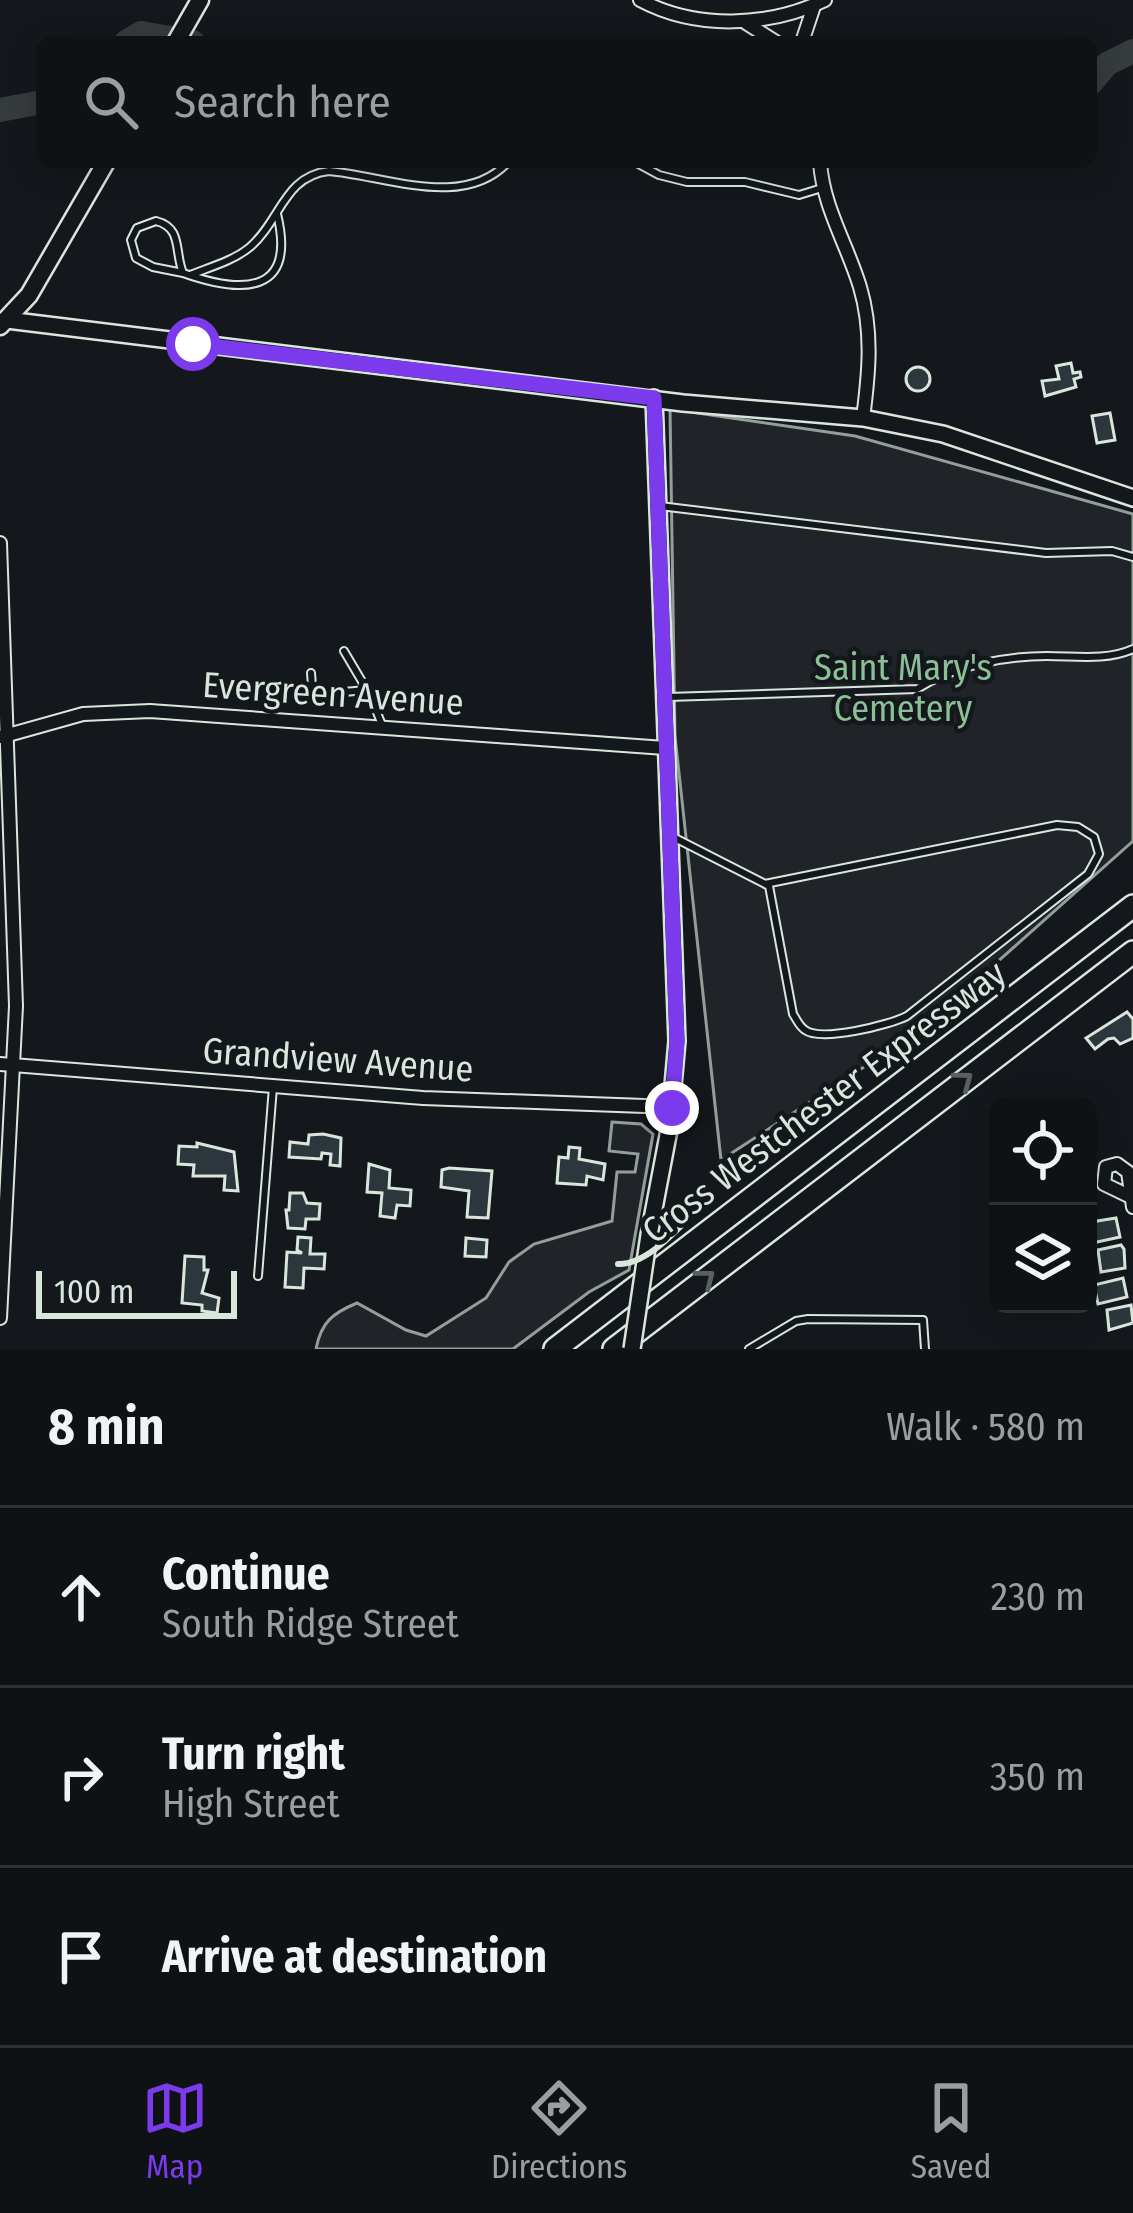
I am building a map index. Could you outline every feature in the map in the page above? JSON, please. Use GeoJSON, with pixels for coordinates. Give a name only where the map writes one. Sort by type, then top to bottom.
{"type":"FeatureCollection","features":[{"type":"Feature","properties":{"kind":"highway","name":"Cross Westchester Expressway"},"geometry":{"type":"LineString","coordinates":[[555,1349],[1133,906]]}},
{"type":"Feature","properties":{"kind":"highway","name":"Cross Westchester Expressway"},"geometry":{"type":"LineString","coordinates":[[614,1349],[1133,952]]}},
{"type":"Feature","properties":{"kind":"main road"},"geometry":{"type":"LineString","coordinates":[[179,36],[200,0]]}},
{"type":"Feature","properties":{"kind":"main road"},"geometry":{"type":"LineString","coordinates":[[3,323],[37,284],[103,168]]}},
{"type":"Feature","properties":{"kind":"street"},"geometry":{"type":"LineString","coordinates":[[640,0],[676,16],[745,22],[820,2]]}},
{"type":"Feature","properties":{"kind":"street"},"geometry":{"type":"LineString","coordinates":[[805,36],[820,2]]}},
{"type":"Feature","properties":{"kind":"street"},"geometry":{"type":"LineString","coordinates":[[745,22],[767,36]]}},
{"type":"Feature","properties":{"kind":"street"},"geometry":{"type":"LineString","coordinates":[[820,168],[822,188],[866,308],[870,342],[863,418]]}},
{"type":"Feature","properties":{"kind":"street"},"geometry":{"type":"LineString","coordinates":[[3,323],[863,418],[943,434],[1133,498]]}},
{"type":"Feature","properties":{"kind":"street"},"geometry":{"type":"LineString","coordinates":[[632,1349],[672,1108],[677,1042],[654,398]]}},
{"type":"Feature","properties":{"kind":"street"},"geometry":{"type":"LineString","coordinates":[[0,543],[16,1006],[7,1064],[0,1318]]}},
{"type":"Feature","properties":{"kind":"street","name":"Evergreen Avenue"},"geometry":{"type":"LineString","coordinates":[[4,736],[46,722],[123,711],[665,748]]}},
{"type":"Feature","properties":{"kind":"street","name":"Grandview Avenue"},"geometry":{"type":"LineString","coordinates":[[7,1064],[423,1098],[672,1108]]}},
{"type":"Feature","properties":{"kind":"lane"},"geometry":{"type":"LineString","coordinates":[[186,273],[242,253],[277,214],[291,188],[317,172],[465,187],[493,177],[502,168]]}},
{"type":"Feature","properties":{"kind":"lane"},"geometry":{"type":"LineString","coordinates":[[646,168],[687,182],[745,182],[799,195],[822,188]]}},
{"type":"Feature","properties":{"kind":"lane"},"geometry":{"type":"LineString","coordinates":[[186,273],[169,226],[156,221],[137,227],[131,240],[136,258],[154,267],[232,285],[269,279],[281,260],[277,214]]}},
{"type":"Feature","properties":{"kind":"lane"},"geometry":{"type":"LineString","coordinates":[[658,506],[1046,553],[1112,551],[1133,557]]}},
{"type":"Feature","properties":{"kind":"lane"},"geometry":{"type":"LineString","coordinates":[[664,697],[917,689],[941,674],[1023,657],[1097,657],[1133,649]]}},
{"type":"Feature","properties":{"kind":"lane"},"geometry":{"type":"LineString","coordinates":[[344,651],[383,728]]}},
{"type":"Feature","properties":{"kind":"lane"},"geometry":{"type":"LineString","coordinates":[[311,673],[312,686],[320,694],[367,690]]}},
{"type":"Feature","properties":{"kind":"lane"},"geometry":{"type":"LineString","coordinates":[[668,835],[765,884],[769,886],[793,1014],[805,1031],[822,1036],[895,1023],[907,1016],[1088,874],[1099,854],[1094,837],[1078,826],[1058,825],[765,884]]}},
{"type":"Feature","properties":{"kind":"lane"},"geometry":{"type":"LineString","coordinates":[[258,1276],[273,1087]]}},
{"type":"Feature","properties":{"kind":"lane"},"geometry":{"type":"LineString","coordinates":[[749,1349],[796,1321],[808,1319],[922,1320],[925,1349]]}},
{"type":"Feature","properties":{"kind":"green space","name":"Saint Mary's Cemetery"},"geometry":{"type":"Polygon","coordinates":[[[670,409],[855,436],[1133,514],[1133,841],[921,1030],[721,1160],[675,736],[670,409]]]}},
{"type":"Feature","properties":{"kind":"green space"},"geometry":{"type":"Polygon","coordinates":[[[612,1122],[641,1124],[653,1134],[629,1270],[589,1292],[513,1349],[316,1349],[329,1320],[357,1303],[426,1336],[486,1298],[509,1262],[534,1244],[612,1221],[617,1172],[635,1172],[638,1154],[609,1151],[612,1122]]]}},
{"type":"Feature","properties":{"kind":"building"},"geometry":{"type":"Polygon","coordinates":[[[1071,363],[1073,373],[1080,372],[1081,377],[1074,379],[1076,387],[1045,396],[1042,381],[1059,379],[1056,366],[1071,363]]]}},
{"type":"Feature","properties":{"kind":"building"},"geometry":{"type":"Polygon","coordinates":[[[918,367],[930,379],[918,391],[906,379],[918,367]]]}},
{"type":"Feature","properties":{"kind":"building"},"geometry":{"type":"Polygon","coordinates":[[[1110,413],[1115,440],[1097,443],[1092,416],[1110,413]]]}},
{"type":"Feature","properties":{"kind":"building"},"geometry":{"type":"Polygon","coordinates":[[[1127,1012],[1133,1019],[1133,1038],[1120,1044],[1108,1039],[1095,1049],[1086,1038],[1127,1012]]]}},
{"type":"Feature","properties":{"kind":"building"},"geometry":{"type":"Polygon","coordinates":[[[309,1135],[341,1138],[340,1166],[330,1165],[331,1154],[322,1153],[321,1159],[289,1157],[290,1142],[308,1144],[309,1135]]]}},
{"type":"Feature","properties":{"kind":"building"},"geometry":{"type":"Polygon","coordinates":[[[197,1143],[234,1152],[238,1191],[224,1190],[225,1176],[193,1176],[194,1165],[178,1164],[179,1146],[197,1147],[197,1143]]]}},
{"type":"Feature","properties":{"kind":"building"},"geometry":{"type":"Polygon","coordinates":[[[569,1147],[580,1148],[579,1159],[605,1164],[603,1180],[587,1176],[586,1185],[557,1183],[559,1157],[568,1158],[569,1147]]]}},
{"type":"Feature","properties":{"kind":"building"},"geometry":{"type":"Polygon","coordinates":[[[369,1164],[390,1170],[389,1188],[411,1190],[410,1206],[397,1205],[395,1218],[380,1216],[382,1193],[367,1192],[369,1164]]]}},
{"type":"Feature","properties":{"kind":"building"},"geometry":{"type":"Polygon","coordinates":[[[442,1170],[492,1171],[488,1218],[467,1217],[469,1191],[441,1187],[442,1170]]]}},
{"type":"Feature","properties":{"kind":"building"},"geometry":{"type":"Polygon","coordinates":[[[290,1193],[303,1193],[307,1203],[320,1204],[319,1219],[306,1219],[305,1229],[288,1228],[290,1193]]]}},
{"type":"Feature","properties":{"kind":"building"},"geometry":{"type":"Polygon","coordinates":[[[1116,1218],[1120,1237],[1097,1242],[1097,1221],[1116,1218]]]}},
{"type":"Feature","properties":{"kind":"building"},"geometry":{"type":"Polygon","coordinates":[[[298,1237],[311,1238],[310,1254],[325,1254],[324,1269],[304,1268],[303,1288],[285,1287],[287,1252],[302,1253],[297,1250],[298,1237]]]}},
{"type":"Feature","properties":{"kind":"building"},"geometry":{"type":"Polygon","coordinates":[[[466,1238],[487,1240],[486,1257],[465,1256],[466,1238]]]}},
{"type":"Feature","properties":{"kind":"building"},"geometry":{"type":"Polygon","coordinates":[[[1121,1245],[1125,1268],[1101,1272],[1098,1250],[1121,1245]]]}},
{"type":"Feature","properties":{"kind":"building"},"geometry":{"type":"Polygon","coordinates":[[[185,1256],[204,1257],[204,1270],[208,1270],[202,1293],[219,1298],[217,1313],[182,1303],[185,1256]]]}},
{"type":"Feature","properties":{"kind":"building"},"geometry":{"type":"Polygon","coordinates":[[[1123,1278],[1127,1297],[1098,1304],[1097,1284],[1123,1278]]]}},
{"type":"Feature","properties":{"kind":"building"},"geometry":{"type":"Polygon","coordinates":[[[1131,1305],[1133,1323],[1109,1330],[1107,1310],[1131,1305]]]}},
{"type":"Feature","properties":{"kind":"waterway"},"geometry":{"type":"LineString","coordinates":[[136,36],[158,36]]}},
{"type":"Feature","properties":{"kind":"waterway"},"geometry":{"type":"LineString","coordinates":[[1097,76],[1107,64],[1133,51]]}},
{"type":"Feature","properties":{"kind":"waterway"},"geometry":{"type":"LineString","coordinates":[[0,110],[36,103]]}},
{"type":"Feature","properties":{"kind":"wall"},"geometry":{"type":"LineString","coordinates":[[618,1264],[654,1250],[705,1202]]}},
{"type":"Feature","properties":{"kind":"route"},"geometry":{"type":"LineString","coordinates":[[193,344],[654,398],[677,1042],[672,1108]]}}]}
